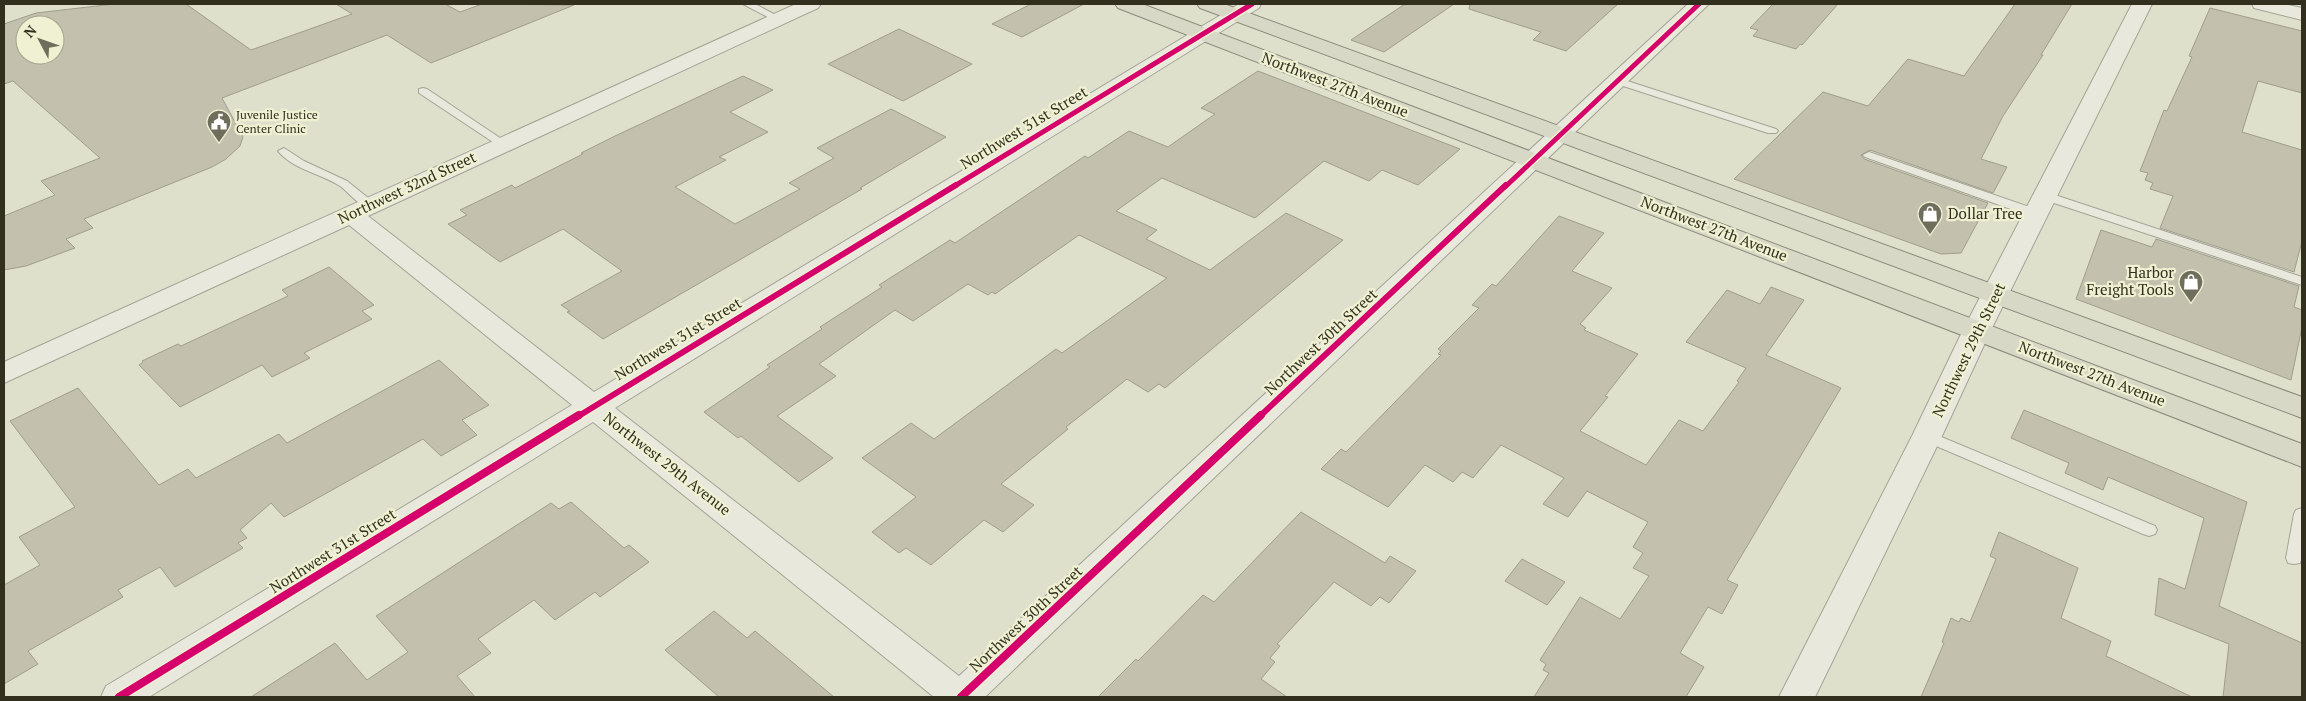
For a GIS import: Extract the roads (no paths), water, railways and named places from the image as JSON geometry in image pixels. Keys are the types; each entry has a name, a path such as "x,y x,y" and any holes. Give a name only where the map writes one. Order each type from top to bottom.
{"highway":[{"name":"Northwest 27th Avenue","path":"1125,4 2302,456"},
{"name":"Northwest 27th Avenue","path":"1207,4 1243,9 1562,134 2302,408"}],"street":[{"name":"Northwest 30th Street","path":"961,697 1699,4"},
{"name":"Northwest 29th Street","path":"1796,697 1927,436 1977,330 2142,4"},
{"path":"2261,4 2302,14"},
{"name":"Northwest 32nd Street","path":"4,373 795,9"},
{"name":"Northwest 31st Street","path":"119,697 1243,9"},
{"name":"Northwest 29th Avenue","path":"360,209 594,406 961,697"}],"lane":[{"path":"748,4 795,9"},
{"path":"1618,81 1772,131"},
{"path":"423,91 503,144"},
{"path":"284,151 300,163 343,183 360,209"},
{"path":"1869,155 2302,281"},
{"path":"1927,436 2149,530"},
{"path":"2294,558 2302,514"}],"place":[{"name":"Juvenile Justice Center Clinic","path":"219,143"},
{"name":"Dollar Tree","path":"1930,235"},
{"name":"Harbor Freight Tools","path":"2191,303"}]}
